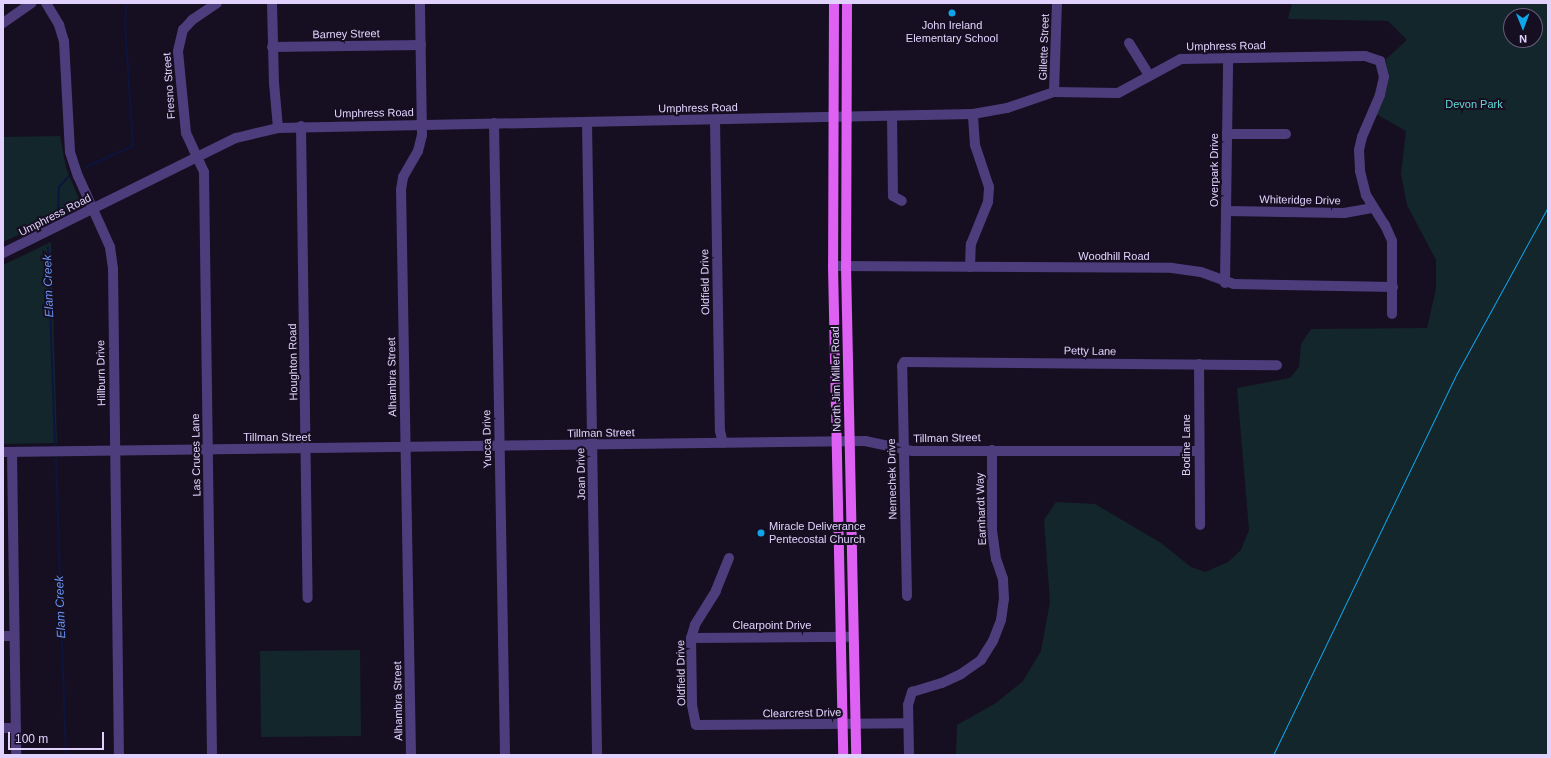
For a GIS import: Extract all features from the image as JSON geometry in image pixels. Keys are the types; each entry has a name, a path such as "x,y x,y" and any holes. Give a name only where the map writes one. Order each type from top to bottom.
{"main road":[{"path":"834,4 847,4"},
{"name":"North Jim Miller Road","path":"834,4 833,266 842,755"},
{"name":"North Jim Miller Road","path":"847,4 846,266 856,755"}],"street":[{"path":"3,23 32,3"},
{"name":"Hillburn Drive","path":"46,3 59,25 64,41 70,152 110,247 112,269 119,755"},
{"name":"Fresno Street","path":"197,157 185,127 179,40 192,20 217,3"},
{"path":"272,3 272,47 278,128"},
{"name":"Alhambra Street","path":"410,755 401,190 406,170 421,143 420,3"},
{"name":"Gillette Street","path":"1054,92 1057,3"},
{"path":"1129,43 1149,75"},
{"name":"Barney Street","path":"272,47 421,45"},
{"name":"Umphress Road","path":"3,253 241,136 278,128 301,126 714,120 973,114 1007,108 1054,92 1118,93 1181,59 1372,57 1380,61 1383,68 1382,89 1362,137 1359,150 1361,180 1372,208 1385,225 1392,241 1392,314"},
{"name":"Overpark Drive","path":"1225,283 1228,58"},
{"path":"970,266 971,244 988,202 989,187 975,145 973,114"},
{"path":"892,116 894,196 902,202"},
{"name":"Oldfield Drive","path":"714,120 720,431 723,443"},
{"name":"Joan Drive","path":"587,122 597,755"},
{"name":"Yucca Drive","path":"494,123 505,755"},
{"name":"Houghton Road","path":"301,126 308,598"},
{"path":"1227,134 1286,134"},
{"name":"Las Cruces Lane","path":"197,157 204,172 212,755"},
{"name":"Whiteridge Drive","path":"1226,211 1349,213 1372,208"},
{"name":"Woodhill Road","path":"833,266 1188,269 1225,283 1393,287"},
{"name":"Petty Lane","path":"904,362 1277,365"},
{"name":"Nemechek Drive","path":"904,362 902,366 903,449 907,596"},
{"name":"Bodine Lane","path":"1199,364 1198,451 1200,526"},
{"name":"Tillman Street","path":"7,452 850,441 871,441 903,449 1198,451"},
{"name":"Earnhardt Way","path":"909,755 908,705 912,692 942,683 961,674 980,660 993,641 1001,620 1004,598 1003,578 996,559 992,530 992,450"},
{"path":"7,452 8,543 14,636 16,755"},
{"name":"Oldfield Drive","path":"696,725 692,705 691,638 695,625 716,591 729,558"},
{"path":"3,636 14,636"},
{"name":"Clearpoint Drive","path":"691,638 854,637"},
{"name":"Clearcrest Drive","path":"696,725 908,723"},
{"path":"3,728 16,728"}],"green space":[{"name":"Devon Park","path":"1292,3 1548,3 1548,755 956,755 957,725 996,703 1023,681 1041,651 1050,602 1044,520 1056,502 1095,504 1161,543 1191,567 1205,572 1228,562 1241,550 1249,530 1237,388 1290,378 1299,367 1301,344 1311,329 1427,328 1436,289 1436,260 1407,205 1401,174 1406,131 1376,114 1387,88 1386,59 1407,40 1388,21 1288,19"},
{"path":"60,136 66,168 82,206 3,242 3,137"},
{"path":"51,242 57,443 3,444 3,265"},
{"path":"360,650 361,736 261,737 260,651"}],"waterway":[{"name":"Elam Creek","path":"86,167 133,146 125,25 126,7 129,3"},
{"name":"Elam Creek","path":"58,214 59,187 69,176"},
{"name":"Elam Creek","path":"48,247 55,445"},
{"name":"Elam Creek","path":"56,459 66,755"}],"tram line":[{"path":"1273,755 1457,373 1548,207"}],"place":[{"name":"John Ireland Elementary School","path":"952,13"},
{"name":"Miracle Deliverance Pentecostal Church","path":"761,533"}]}
